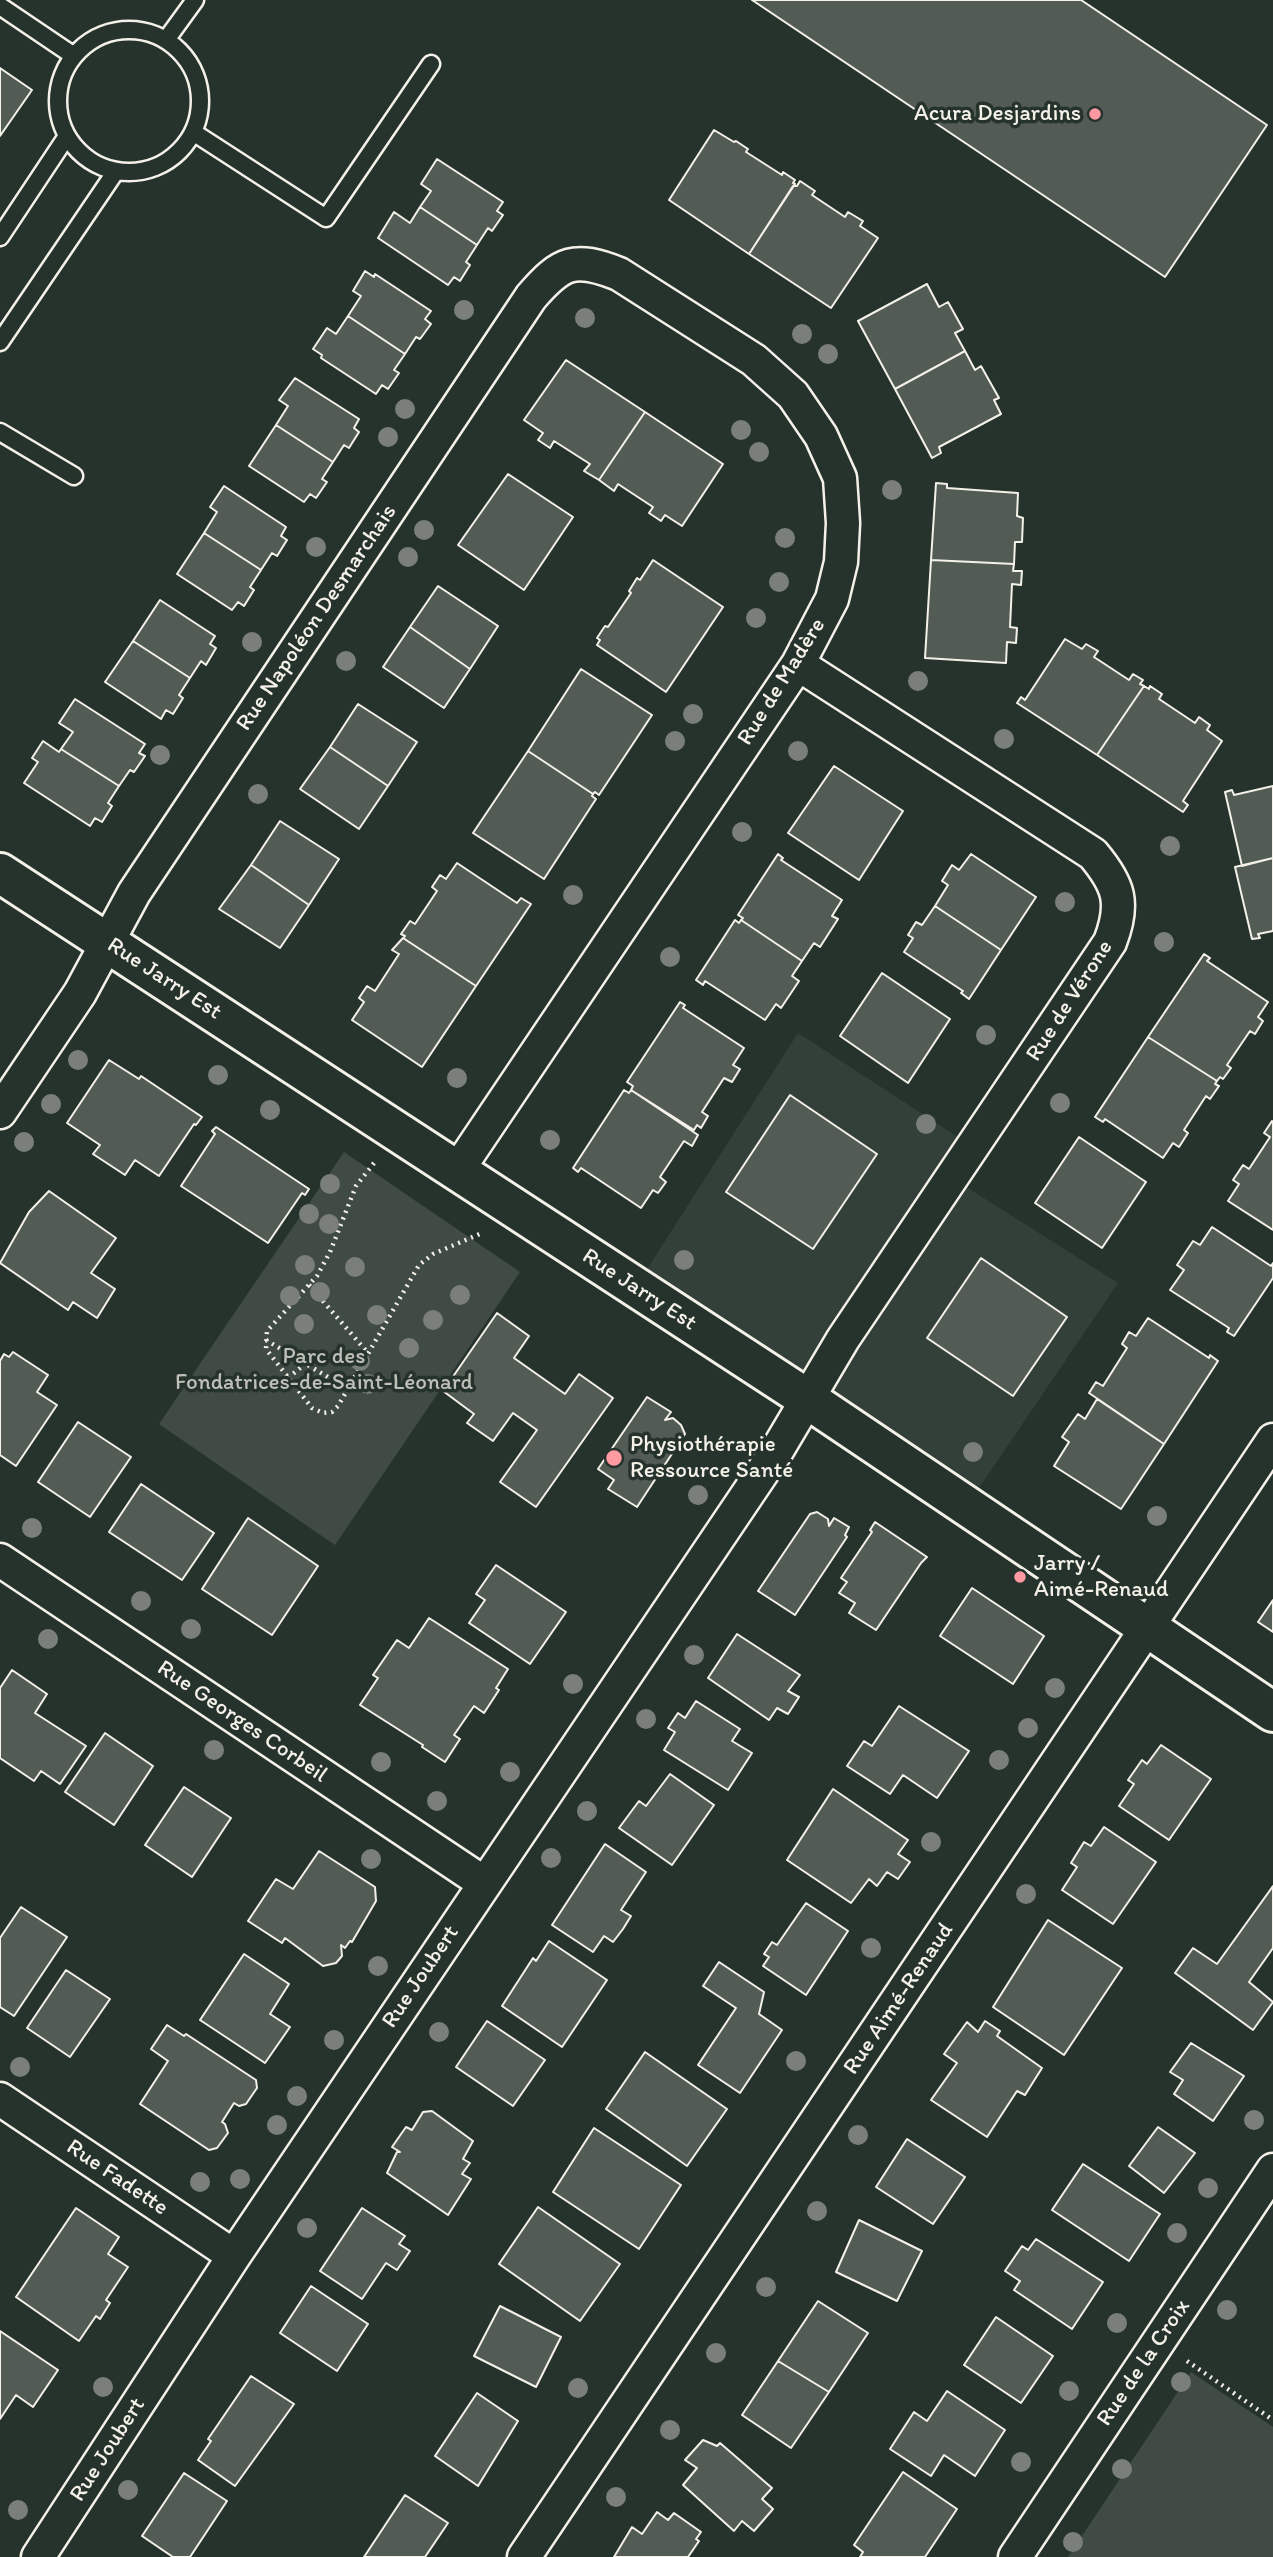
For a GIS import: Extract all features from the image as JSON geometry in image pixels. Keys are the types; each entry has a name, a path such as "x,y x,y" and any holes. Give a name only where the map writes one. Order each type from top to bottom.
{"street":[{"name":"Rue de Madère","path":"457,1171 798,664 832,600 841,562 843,523 840,478 821,436 793,394 754,360 619,274 596,265 573,263 550,275 531,297"},
{"name":"Rue Napoléon Desmarchais","path":"107,942 142,881 531,297"},
{"name":"Rue de Vérone","path":"798,664 1093,854 1108,872 1118,895 1119,919 1110,942 806,1398"},
{"name":"Rue Jarry Est","path":"0,873 806,1398 1273,1712"},
{"path":"0,1112 80,993 107,942"},
{"name":"Rue Joubert","path":"38,2557 234,2256 776,1452 806,1398"},
{"name":"Rue Aimé-Renaud","path":"524,2557 1273,1440"},
{"name":"Rue Georges Corbeil","path":"0,1560 484,1883"},
{"name":"Rue Fadette","path":"0,2099 234,2256"},
{"name":"Rue de la Croix","path":"1015,2557 1273,2170"}],"lane":[{"path":"166,40 195,0"},
{"path":"0,6 74,56"},
{"path":"127,29 147,32 166,40 183,53 194,71 200,91 200,112 193,132 183,148 169,160 153,168 135,172 105,168 83,155 67,136 58,104 62,79 74,56 88,42 106,33 127,29"},
{"path":"193,132 326,219 431,64"},
{"path":"0,237 67,136"},
{"path":"0,342 116,171"},
{"path":"0,432 74,476"}],"path":[{"path":"398,1132 356,1186 330,1252 317,1276 267,1331 266,1349 312,1408 323,1413 332,1412 419,1265 433,1254 524,1215"},
{"path":"309,1285 369,1353"},
{"path":"266,1340 348,1389"},
{"path":"288,1378 305,1364"},
{"path":"1159,2342 1273,2420"}],"shaded area":[{"path":"798,1033 973,1147 952,1178 1118,1283 966,1507 635,1288"}],"green space":[{"name":"Parc des Fondatrices-de-Saint-Léonard","path":"344,1152 520,1272 335,1545 159,1424"},
{"path":"1191,2372 1273,2427 1273,2557 1068,2557"}],"building":[{"path":"752,0 1081,0 1267,125 1165,277"},
{"path":"0,68 32,90 0,136"},
{"path":"714,130 736,141 748,149 746,152 782,175 783,172 795,180 795,184 749,254 669,200"},
{"path":"437,159 503,202 497,211 503,215 492,231 488,228 477,245 420,207 431,191 421,184"},
{"path":"800,181 815,191 812,195 845,217 848,212 863,221 860,226 878,238 831,308 749,254 793,186 797,186"},
{"path":"420,207 477,245 466,262 470,265 460,281 454,277 448,285 378,238 394,212 410,223"},
{"path":"365,271 374,277 375,274 431,311 425,319 431,324 420,339 416,337 405,354 348,316 361,296 353,291"},
{"path":"927,284 939,307 948,302 963,329 955,333 965,351 895,389 858,321"},
{"path":"348,316 405,354 394,370 399,373 388,389 382,385 376,394 321,358 322,355 313,349 327,328 336,334"},
{"path":"965,351 975,370 981,366 999,398 994,400 1001,414 939,447 941,453 932,458 895,389"},
{"path":"566,360 645,412 599,480 584,471 590,464 554,441 550,448 538,440 543,433 524,420"},
{"path":"295,378 359,419 354,428 359,432 349,448 344,445 333,462 276,425 288,406 279,400"},
{"path":"645,412 723,464 682,526 665,515 661,521 649,513 653,507 618,484 614,491 599,480"},
{"path":"276,425 333,462 322,479 327,482 316,498 310,494 304,502 249,466"},
{"path":"508,474 573,517 524,590 458,545"},
{"path":"936,483 947,484 947,488 1018,493 1017,516 1023,518 1022,542 1015,542 1014,564 931,560"},
{"path":"224,486 286,527 281,536 287,540 277,556 272,553 261,570 204,533 217,512 210,507"},
{"path":"204,533 261,570 250,587 254,590 244,606 238,602 232,610 177,574"},
{"path":"653,560 723,607 666,692 597,645 600,640 597,638 605,626 608,627 631,593 629,591 637,578 640,580"},
{"path":"931,560 1014,564 1013,571 1022,571 1021,585 1012,584 1010,627 1017,628 1016,643 1007,642 1006,663 925,658"},
{"path":"438,586 498,626 470,669 410,627"},
{"path":"160,600 215,636 210,644 216,648 206,665 201,661 190,678 133,641"},
{"path":"410,627 470,669 444,708 383,667"},
{"path":"1065,639 1082,649 1086,644 1098,651 1094,657 1129,680 1133,674 1143,680 1140,684 1144,686 1097,755 1017,703 1021,697 1025,700"},
{"path":"133,641 190,678 179,695 183,698 173,714 166,710 161,719 105,682"},
{"path":"581,669 652,715 599,795 595,792 593,794 528,751"},
{"path":"1144,686 1149,689 1150,686 1162,694 1159,699 1195,723 1199,717 1210,725 1207,730 1222,741 1183,801 1188,805 1183,812 1097,755"},
{"path":"75,699 145,744 139,753 145,756 134,772 130,770 119,786 61,749 73,732 59,723"},
{"path":"358,704 417,742 388,786 330,747"},
{"path":"43,741 59,752 61,749 119,786 108,803 112,806 102,822 95,818 90,826 24,783 38,762 32,758"},
{"path":"330,747 388,786 359,829 300,789"},
{"path":"528,751 593,794 596,799 544,879 473,833"},
{"path":"834,766 903,811 859,880 788,833"},
{"path":"1273,786 1273,858 1242,866 1225,792 1232,790 1234,795"},
{"path":"280,821 339,859 309,905 251,865"},
{"path":"778,854 783,858 781,860 842,900 832,916 838,919 820,947 814,943 802,961 741,920 743,918 738,915"},
{"path":"971,854 1036,897 1001,950 935,906 948,885 942,881 952,865 959,870"},
{"path":"1273,858 1273,931 1258,934 1260,938 1252,939 1235,867"},
{"path":"457,863 517,903 521,898 531,904 476,986 403,938 405,936 401,934 410,921 415,924 437,891 432,887 440,875 446,879"},
{"path":"251,865 309,905 280,948 219,909"},
{"path":"935,906 1001,950 969,999 961,993 963,991 904,952 913,938 908,935 916,922 922,925"},
{"path":"735,920 739,923 741,920 802,961 792,976 799,981 781,1008 776,1004 765,1020 705,981 703,985 696,980"},
{"path":"403,938 476,986 422,1067 352,1020 364,1002 359,998 367,986 375,991 399,954 392,950"},
{"path":"1204,954 1210,958 1207,961 1268,1002 1258,1017 1263,1021 1255,1034 1250,1031 1227,1065 1231,1068 1223,1079 1220,1077 1217,1081 1148,1037"},
{"path":"882,973 950,1019 908,1083 840,1036"},
{"path":"680,1002 685,1005 683,1008 744,1048 733,1065 740,1069 732,1082 724,1078 702,1112 708,1116 701,1128 697,1125 694,1130 631,1090 633,1086 627,1082"},
{"path":"1148,1037 1217,1081 1215,1084 1219,1086 1210,1099 1206,1096 1184,1130 1188,1133 1179,1147 1173,1143 1163,1158 1105,1119 1103,1122 1095,1117"},
{"path":"109,1060 139,1079 141,1076 202,1117 194,1124 159,1176 135,1160 125,1175 93,1154 100,1145 67,1123"},
{"path":"624,1090 629,1093 631,1090 698,1135 692,1146 684,1141 660,1177 666,1182 658,1193 653,1190 641,1208 581,1168 578,1172 573,1168"},
{"path":"790,1095 877,1154 813,1249 726,1192"},
{"path":"1272,1121 1273,1230 1228,1201 1239,1184 1233,1180 1243,1165 1249,1169 1270,1137 1264,1133"},
{"path":"216,1127 309,1189 305,1195 302,1193 268,1243 181,1186 215,1134 212,1131"},
{"path":"1079,1137 1146,1182 1102,1248 1035,1203"},
{"path":"49,1191 116,1238 91,1273 115,1289 97,1318 73,1302 68,1310 0,1263 29,1212"},
{"path":"1212,1227 1271,1266 1273,1263 1273,1278 1234,1336 1227,1332 1229,1328 1170,1290 1184,1270 1177,1265 1193,1241 1200,1245"},
{"path":"981,1258 1067,1317 1013,1396 927,1338"},
{"path":"497,1313 529,1336 514,1358 565,1394 579,1374 613,1398 536,1507 500,1482 537,1430 513,1413 493,1441 467,1423 474,1414 443,1391"},
{"path":"1148,1318 1209,1358 1210,1355 1218,1361 1164,1444 1089,1393 1096,1382 1103,1386 1127,1348 1122,1344 1129,1332 1136,1336"},
{"path":"13,1352 48,1375 37,1392 57,1405 16,1466 0,1455 0,1361 4,1354 9,1357"},
{"path":"647,1397 671,1412 665,1420 673,1418 681,1425 685,1434 637,1507 608,1489 614,1480 598,1469"},
{"path":"1097,1399 1164,1444 1121,1509 1054,1466 1069,1442 1062,1437 1078,1414 1085,1419"},
{"path":"78,1422 131,1457 90,1517 38,1482"},
{"path":"141,1484 214,1533 182,1580 109,1532"},
{"path":"817,1512 828,1519 829,1526 834,1518 849,1527 845,1535 847,1537 795,1615 758,1591 810,1514"},
{"path":"248,1518 318,1566 272,1635 202,1589"},
{"path":"875,1522 927,1557 876,1630 849,1613 855,1603 839,1593 847,1582 841,1578 872,1532 870,1530"},
{"path":"496,1565 566,1612 530,1664 469,1623 485,1600 476,1594"},
{"path":"972,1588 1044,1636 1013,1684 940,1636"},
{"path":"1273,1600 1273,1632 1258,1622"},
{"path":"429,1618 508,1669 496,1688 499,1690 484,1713 474,1706 454,1735 460,1739 445,1762 360,1705 378,1678 373,1675 397,1640 409,1648"},
{"path":"737,1634 800,1675 788,1691 799,1697 788,1714 777,1708 769,1720 708,1678"},
{"path":"12,1670 47,1694 35,1713 86,1746 60,1784 41,1771 34,1781 0,1758 0,1688"},
{"path":"696,1701 740,1729 732,1741 752,1753 728,1790 664,1750 675,1732 668,1728 678,1713 685,1718"},
{"path":"899,1706 969,1751 937,1798 903,1775 890,1794 847,1766 864,1741 872,1746"},
{"path":"105,1733 153,1766 114,1825 65,1792"},
{"path":"1161,1745 1211,1779 1169,1840 1119,1806 1134,1784 1128,1780 1142,1760 1147,1764"},
{"path":"670,1774 714,1805 672,1865 619,1828 639,1801 646,1806"},
{"path":"184,1787 231,1818 192,1877 145,1845"},
{"path":"833,1789 908,1840 898,1854 910,1862 898,1879 887,1872 877,1886 869,1879 851,1903 787,1860"},
{"path":"1104,1827 1156,1862 1113,1924 1062,1890 1077,1867 1071,1863 1084,1842 1091,1846"},
{"path":"605,1844 646,1872 621,1910 631,1916 623,1929 613,1942 604,1936 593,1952 552,1925"},
{"path":"319,1851 375,1887 376,1901 352,1942 345,1948 341,1945 342,1956 336,1963 323,1966 285,1938 282,1943 248,1921 276,1879 293,1889"},
{"path":"1273,1886 1273,1948 1249,1982 1273,2002 1253,2030 1175,1973 1193,1948 1217,1964"},
{"path":"806,1903 848,1931 806,1995 763,1966 769,1957 764,1954 772,1942 777,1945"},
{"path":"21,1907 67,1937 14,2016 0,2007 0,1938"},
{"path":"1048,1920 1122,1968 1064,2055 993,2007"},
{"path":"549,1941 607,1980 562,2047 502,2006 533,1958 536,1961"},
{"path":"244,1954 289,1984 270,2014 290,2027 265,2063 200,2020"},
{"path":"719,1962 764,1992 759,2014 782,2030 740,2093 698,2065 736,2008 703,1986"},
{"path":"66,1970 110,1999 70,2057 27,2028"},
{"path":"487,2021 545,2060 513,2106 456,2067"},
{"path":"985,2021 1000,2031 997,2036 1042,2068 1025,2095 1017,2091 987,2137 931,2100 957,2063 944,2054 967,2022 978,2032"},
{"path":"167,2025 184,2036 186,2034 256,2080 257,2088 246,2104 239,2106 234,2103 222,2122 228,2133 217,2148 209,2150 140,2104 168,2061 151,2049"},
{"path":"1191,2043 1244,2076 1213,2121 1174,2094 1183,2080 1170,2072"},
{"path":"645,2052 727,2109 687,2166 606,2109"},
{"path":"432,2111 473,2141 463,2159 470,2163 462,2174 471,2179 448,2215 387,2173 397,2152 400,2152 392,2147 406,2127 412,2130 423,2112"},
{"path":"1158,2127 1195,2153 1164,2193 1129,2166"},
{"path":"594,2128 681,2185 639,2249 553,2192"},
{"path":"907,2139 965,2177 933,2224 876,2187"},
{"path":"1083,2164 1160,2214 1129,2261 1052,2210"},
{"path":"538,2207 620,2264 580,2321 499,2264"},
{"path":"76,2208 119,2237 108,2254 128,2267 106,2300 110,2303 100,2319 96,2316 79,2341 16,2297"},
{"path":"362,2208 405,2236 399,2244 410,2251 397,2270 386,2263 362,2299 320,2271"},
{"path":"859,2220 922,2251 897,2301 836,2272"},
{"path":"1036,2239 1103,2282 1072,2329 1014,2290 1020,2281 1005,2271 1022,2246 1028,2250"},
{"path":"311,2286 368,2324 337,2371 280,2333"},
{"path":"818,2301 868,2333 829,2392 778,2361"},
{"path":"500,2306 561,2337 536,2387 474,2356"},
{"path":"996,2317 1053,2356 1021,2403 964,2365"},
{"path":"0,2331 58,2370 33,2407 16,2395 0,2419"},
{"path":"778,2361 829,2392 791,2448 742,2415"},
{"path":"251,2376 294,2404 235,2486 198,2460 211,2441 208,2439"},
{"path":"947,2391 1005,2430 975,2476 944,2455 931,2476 890,2449 914,2412 927,2421"},
{"path":"477,2393 518,2421 478,2486 435,2456"},
{"path":"703,2440 717,2446 720,2443 772,2488 762,2499 773,2509 754,2531 742,2521 734,2531 683,2485 697,2468 685,2460"},
{"path":"903,2472 957,2509 925,2557 860,2557 863,2552 854,2545"},
{"path":"184,2473 227,2501 190,2557 173,2557 142,2536"},
{"path":"405,2495 448,2523 425,2557 364,2557"},
{"path":"657,2512 668,2520 674,2513 701,2532 696,2539 699,2541 688,2557 614,2557 632,2527 642,2534"}],"place":[{"name":"Acura Desjardins","path":"1095,114"},
{"name":"Physiothérapie Ressource Santé","path":"614,1458"},
{"name":"Jarry / Aimé-Renaud","path":"1020,1577"}]}
